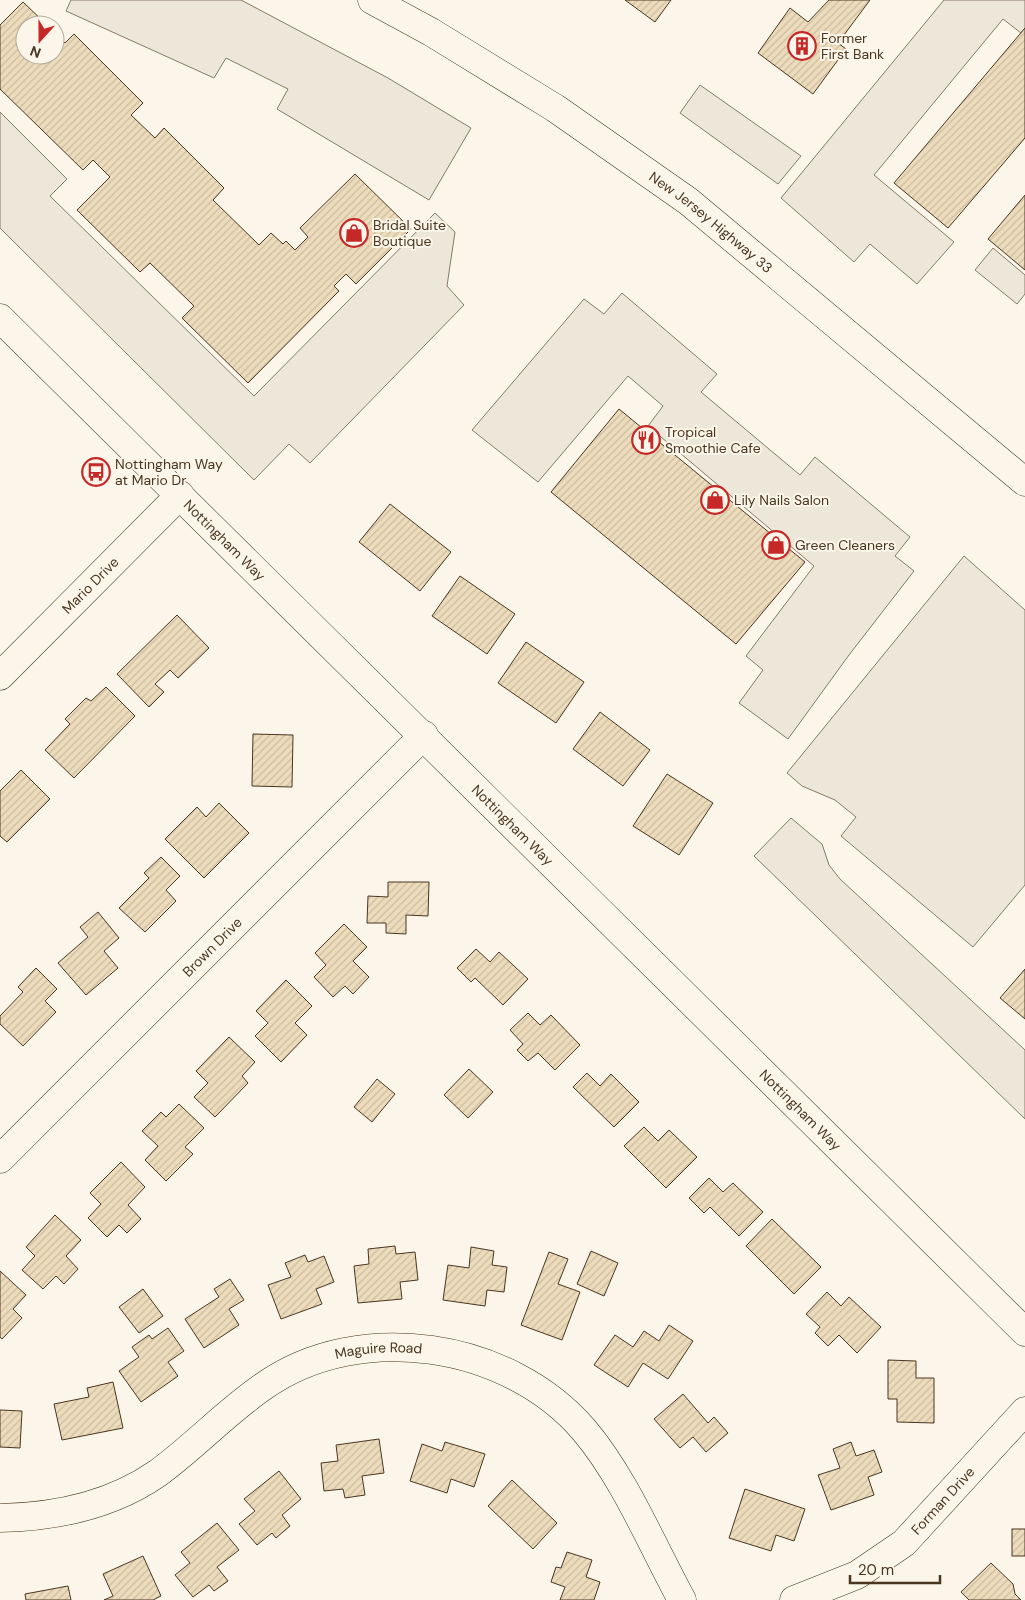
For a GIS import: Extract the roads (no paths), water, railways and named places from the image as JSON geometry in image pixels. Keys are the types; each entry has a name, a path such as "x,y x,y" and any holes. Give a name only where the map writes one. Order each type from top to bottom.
{"street":[{"name":"New Jersey Highway 33","path":"372,0 431,32 555,108 688,201 1025,482"},
{"name":"Nottingham Way","path":"0,318 424,735 1025,1332"},
{"name":"Mario Drive","path":"0,676 180,495"},
{"name":"Brown Drive","path":"0,1158 424,735"},
{"name":"Maguire Road","path":"0,1518 31,1518 77,1510 121,1494 158,1473 231,1410 266,1384 301,1366 339,1354 386,1347 435,1350 481,1362 517,1378 550,1399 583,1428 609,1463 682,1600"},
{"name":"Forman Drive","path":"794,1600 857,1575 904,1543 1025,1410"}],"place":[{"name":"Former First Bank","path":"802,46"},
{"name":"Bridal Suite Boutique","path":"354,233"},
{"name":"Tropical Smoothie Cafe","path":"646,440"},
{"name":"Nottingham Way at Mario Dr","path":"96,472"},
{"name":"Lily Nails Salon","path":"715,500"},
{"name":"Green Cleaners","path":"776,545"}]}
